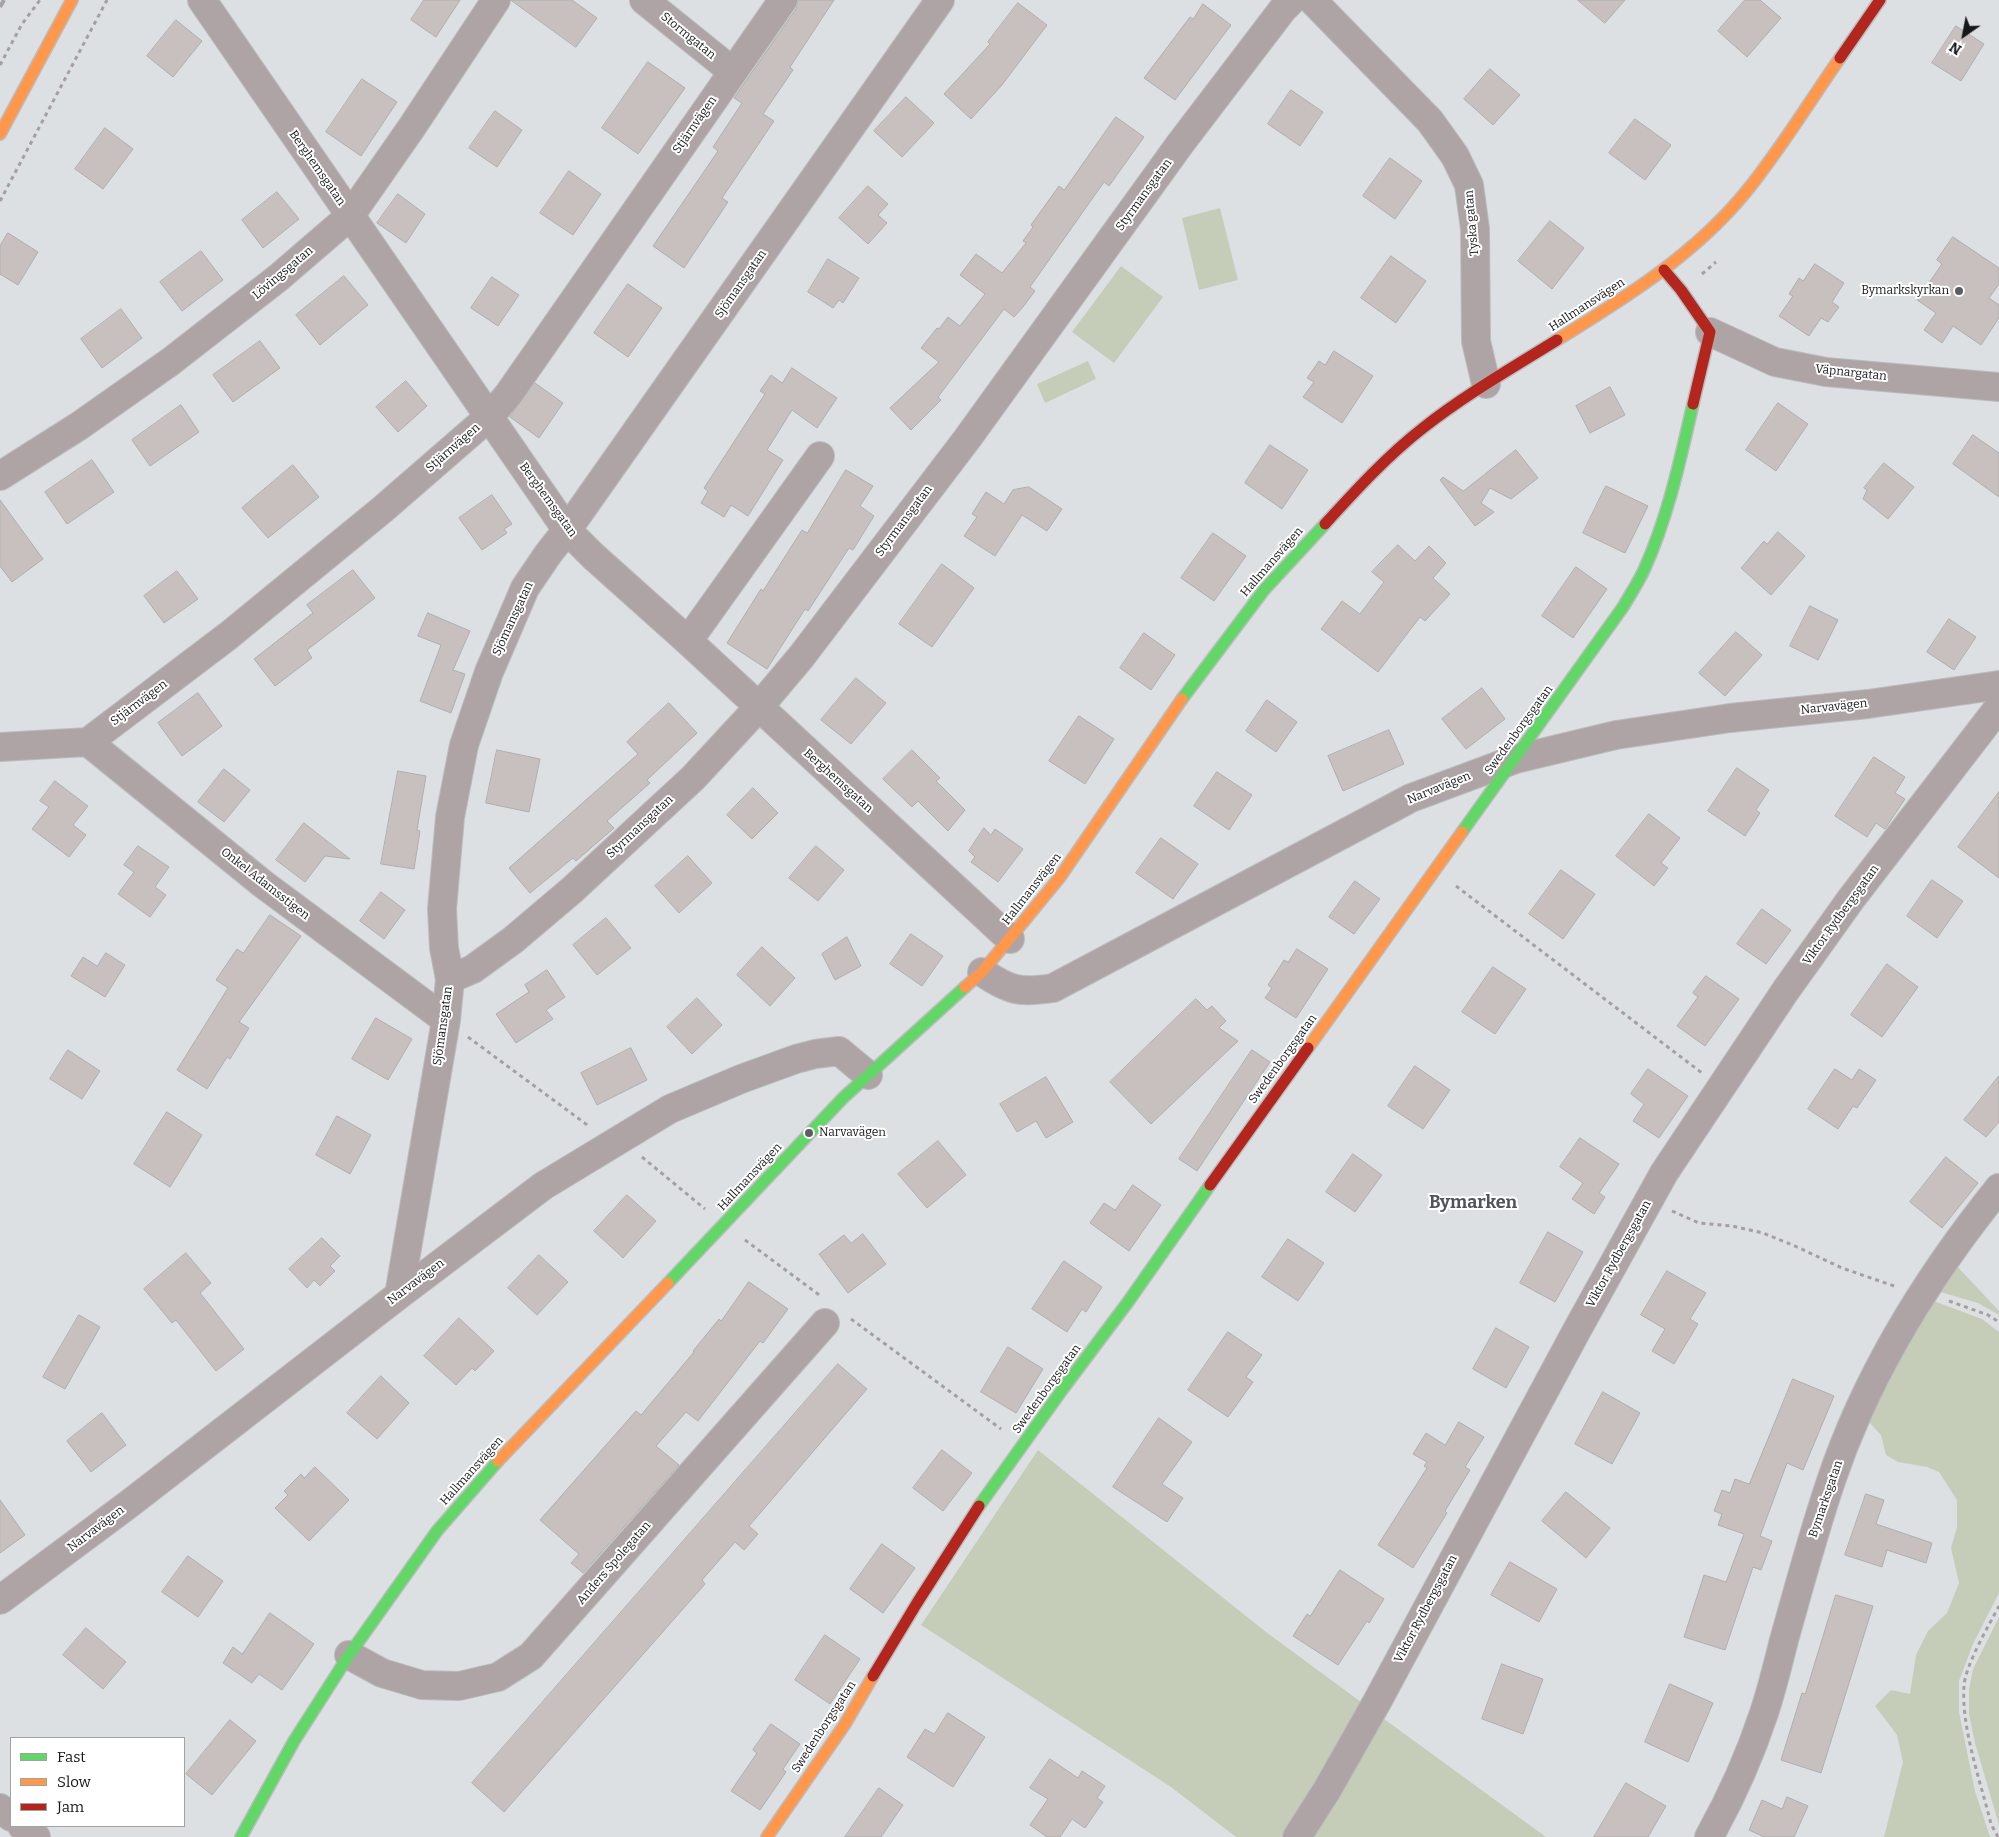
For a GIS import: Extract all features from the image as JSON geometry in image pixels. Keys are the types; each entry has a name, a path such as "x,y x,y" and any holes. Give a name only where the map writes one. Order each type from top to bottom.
{"street":[{"path":"0,134 72,0"},
{"name":"Berghemsgatan","path":"202,0 567,530 592,556 1010,939"},
{"name":"Lövingsgatan","path":"0,476 79,426 170,362 278,278 350,216 412,127 496,0"},
{"name":"Stormgatan","path":"644,0 732,71"},
{"name":"Stjärnvägen","path":"88,742 228,636 383,509 490,416 508,395 783,0"},
{"name":"Sjömansgatan","path":"399,1295 446,1020 450,979 444,948 442,909 450,817 464,745 489,672 525,588 940,0"},
{"name":"Styrmansgatan","path":"450,979 473,969 513,940 572,890 693,778 758,708 801,657 967,439 1180,144 1283,9 1292,0"},
{"name":"Tyska gatan","path":"1312,0 1430,121 1455,156 1469,185 1475,229 1476,341 1486,384"},
{"name":"Hallmansvägen","path":"241,1837 294,1741 349,1655 436,1532 492,1468 809,1134 868,1075 982,972 1070,863 1192,684 1264,590 1371,473 1423,428 1486,384 1611,307 1664,270 1711,228 1744,193 1771,158 1880,0"},
{"path":"1664,270 1681,290 1710,332"},
{"name":"Väpnargatan","path":"1710,332 1775,362 1826,372 1999,386"},
{"name":"Swedenborgsgatan","path":"768,1837 845,1724 917,1603 988,1493 1128,1302 1202,1195 1623,607 1643,572 1657,540 1674,482 1710,332"},
{"path":"688,642 820,456"},
{"name":"Narvavägen","path":"982,972 1003,985 1027,992 1053,988 1411,798 1516,759 1616,735 1730,718 1868,704 1999,685"},
{"name":"Viktor Rydbergsgatan","path":"1298,1837 1378,1700 1439,1583 1664,1173 1786,990 1851,898 1999,707"},
{"path":"0,747 88,742"},
{"name":"Onkel Adamsstigen","path":"88,742 264,884 446,1020"},
{"name":"Narvavägen","path":"0,1600 137,1498 543,1186 611,1143 670,1109 741,1079 815,1054 839,1051 868,1075"},
{"name":"Bymarksgatan","path":"1709,1837 1747,1758 1764,1712 1808,1555 1832,1479 1873,1382 1922,1294 1999,1188"},
{"name":"Anders Spolegatan","path":"349,1655 382,1673 422,1685 459,1686 498,1676 531,1656 834,1314"},
{"path":"0,1808 10,1816"},
{"path":"23,1827 36,1837"}],"path":[{"path":"0,65 22,24 40,0"},
{"path":"0,201 107,0"},
{"path":"1434,870 1722,1088"},
{"path":"446,1020 626,1155 636,1152 709,1212 700,1220 715,1235"},
{"path":"1649,1200 1699,1223 1732,1226 1763,1233 1842,1268 1988,1315 1999,1322"},
{"path":"744,1240 834,1314 1023,1445"},
{"path":"1998,1837 1991,1824 1966,1724 1964,1685 1976,1652 1999,1606"}],"green space":[{"path":"1220,208 1238,280 1199,290 1182,218"},
{"path":"1121,266 1163,297 1114,363 1072,332"},
{"path":"1088,361 1096,379 1045,403 1037,384"},
{"path":"1955,1264 1999,1311 1999,1315 1978,1303 1937,1291"},
{"path":"1931,1300 1982,1319 1999,1332 1999,1593 1973,1644 1959,1681 1959,1712 1975,1791 1990,1837 1884,1837 1903,1762 1897,1735 1875,1706 1891,1690 1910,1694 1916,1655 1928,1631 1947,1613 1959,1583 1951,1548 1957,1527 1957,1500 1939,1472 1927,1467 1898,1462 1886,1455 1881,1435 1867,1420"},
{"path":"1038,1450 1266,1632 1361,1702 1299,1812 1281,1837 1236,1837 1171,1787 921,1625"},
{"path":"1999,1617 1999,1825 1975,1743 1969,1714 1969,1690 1973,1669"},
{"path":"1380,1716 1546,1837 1309,1837"}],"building":[{"path":"424,0 460,0 436,37 411,20"},
{"path":"511,0 572,0 597,18 576,47"},
{"path":"798,0 834,0 790,67 793,70 763,114 774,121 722,198 728,202 684,268 653,246 718,151 713,147 742,103 734,98 796,9"},
{"path":"1578,0 1625,0 1605,23"},
{"path":"1745,0 1760,0 1781,18 1747,57 1718,31"},
{"path":"1018,3 1047,25 1002,85 971,119 944,94 990,44 988,42"},
{"path":"1203,4 1231,25 1175,100 1144,78 1190,17 1193,19"},
{"path":"176,20 202,41 173,77 147,56"},
{"path":"1956,26 1984,44 1961,81 1932,63"},
{"path":"648,62 685,88 638,154 602,128"},
{"path":"1490,69 1520,95 1493,125 1464,99"},
{"path":"362,79 397,102 361,156 326,132"},
{"path":"1291,90 1323,112 1300,146 1268,124"},
{"path":"906,97 934,123 902,157 874,131"},
{"path":"495,111 522,130 497,167 469,148"},
{"path":"1116,117 1144,137 1109,186 1104,182 1030,287 1035,291 1023,307 1014,317 1004,309 938,397 941,400 911,430 890,408 939,362 921,348 948,317 960,326 985,294 960,275 976,254 1002,273 1026,243 1023,241 1033,227 1031,225 1059,186 1064,190"},
{"path":"1635,119 1671,145 1645,180 1609,153"},
{"path":"105,128 133,149 103,189 75,169"},
{"path":"1390,158 1422,181 1395,219 1363,196"},
{"path":"569,171 601,194 573,235 540,213"},
{"path":"868,186 888,204 878,215 887,223 868,244 839,218"},
{"path":"277,192 299,219 263,248 242,220"},
{"path":"398,194 425,214 406,243 377,223"},
{"path":"1550,221 1584,248 1552,289 1518,261"},
{"path":"8,233 38,252 18,285 0,274 0,246"},
{"name":"Bymarkskyrkan","path":"1953,237 1999,268 1999,284 1989,298 1999,305 1999,318 1981,345 1953,326 1942,343 1924,330 1936,313 1917,300 1942,264 1937,260"},
{"path":"201,251 223,280 182,311 160,282"},
{"path":"1391,256 1426,281 1396,323 1361,298"},
{"path":"828,259 859,278 843,303 839,300 833,308 808,292"},
{"path":"1815,264 1844,283 1832,302 1839,307 1828,322 1821,318 1809,336 1779,316 1793,296 1789,294 1799,278 1803,281"},
{"path":"344,276 368,305 320,345 296,315"},
{"path":"492,277 519,295 498,326 471,308"},
{"path":"628,284 662,308 628,357 594,333"},
{"path":"121,309 142,338 102,368 81,339"},
{"path":"260,341 280,368 233,402 213,375"},
{"path":"1334,351 1373,376 1342,423 1303,397 1314,382 1307,378 1319,361 1325,365"},
{"path":"792,368 837,398 817,428 792,410 767,450 783,460 748,516 731,505 724,517 701,503 708,491 704,488 765,394 760,391 771,375 782,383"},
{"path":"406,381 427,406 398,432 376,407"},
{"path":"535,383 563,403 539,438 510,417"},
{"path":"1610,387 1625,415 1590,433 1576,406"},
{"path":"1778,403 1808,424 1776,471 1746,450"},
{"path":"181,405 199,432 150,466 132,440"},
{"path":"1973,435 1999,453 1999,497 1953,464"},
{"path":"1270,445 1308,470 1282,509 1245,483"},
{"path":"1516,450 1538,478 1511,499 1490,488 1481,503 1494,512 1475,526 1440,480 1443,477 1463,491"},
{"path":"92,460 114,492 67,524 45,492"},
{"path":"1884,463 1914,487 1888,519 1863,499 1867,490 1864,488"},
{"path":"293,465 319,497 268,538 242,508"},
{"path":"846,470 873,486 860,506 874,516 853,550 849,548 808,611 805,609 767,669 727,643 761,589 763,591 802,530 807,533"},
{"path":"1606,486 1648,506 1625,553 1583,533"},
{"path":"1029,487 1062,509 1047,531 1022,515 995,556 964,536 977,517 972,514 986,492 1004,504 1013,490"},
{"path":"492,495 512,524 504,529 507,533 482,550 459,518"},
{"path":"0,500 43,559 12,582 0,566"},
{"path":"1778,532 1805,556 1771,595 1741,568 1764,541 1767,544"},
{"path":"1213,533 1246,556 1214,601 1181,578"},
{"path":"1398,545 1415,561 1429,546 1446,563 1433,578 1450,594 1425,621 1420,617 1378,672 1321,629 1342,601 1360,614 1384,582 1372,572"},
{"path":"942,564 974,588 932,647 899,624"},
{"path":"1576,567 1607,589 1573,638 1542,616"},
{"path":"353,570 375,598 307,650 312,658 275,686 254,659 313,613 307,605"},
{"path":"177,571 198,599 164,623 144,596"},
{"path":"1810,606 1838,620 1818,660 1790,646"},
{"path":"428,613 470,631 453,670 465,674 451,713 420,701 441,645 418,636"},
{"path":"1949,619 1976,637 1954,670 1927,652"},
{"path":"1736,632 1762,655 1725,696 1699,673"},
{"path":"1144,633 1175,655 1151,690 1120,668"},
{"path":"856,678 886,703 851,744 821,720"},
{"path":"1482,688 1505,719 1466,749 1442,719"},
{"path":"198,693 222,726 182,756 158,723"},
{"path":"1267,700 1297,722 1276,752 1246,731"},
{"path":"669,703 697,733 647,780 650,783 607,821 614,828 576,861 573,858 530,893 509,868 638,754 627,742"},
{"path":"1079,716 1114,739 1085,784 1049,761"},
{"path":"1389,730 1404,764 1343,791 1328,756"},
{"path":"497,750 540,759 529,812 486,803"},
{"path":"912,750 940,778 936,781 965,810 948,831 918,801 912,807 883,779"},
{"path":"1874,757 1905,777 1895,793 1905,799 1885,829 1876,823 1867,837 1835,816"},
{"path":"1737,768 1769,790 1756,810 1760,813 1745,836 1708,811"},
{"path":"224,769 250,790 224,822 198,802"},
{"path":"398,771 426,776 417,830 420,831 414,869 381,864"},
{"path":"1217,772 1252,795 1229,830 1194,806"},
{"path":"55,781 88,806 73,825 86,835 69,857 32,829 49,807 40,801"},
{"path":"753,788 778,813 752,839 727,815"},
{"path":"1999,792 1999,878 1958,847"},
{"path":"1649,814 1680,838 1661,863 1668,868 1654,886 1616,856"},
{"path":"304,823 350,859 325,856 305,882 276,860"},
{"path":"984,828 991,835 995,829 1023,849 998,882 971,862 975,857 969,851"},
{"path":"1161,838 1198,864 1173,899 1136,873"},
{"path":"138,846 169,867 155,887 166,895 150,917 118,894 134,872 124,865"},
{"path":"816,846 844,870 818,901 789,878"},
{"path":"688,856 712,883 679,913 655,886"},
{"path":"1561,870 1595,894 1563,939 1529,914"},
{"path":"1932,880 1963,901 1937,938 1907,916"},
{"path":"1355,881 1380,899 1354,934 1329,917"},
{"path":"381,892 405,910 384,939 360,921"},
{"path":"1762,909 1791,930 1766,964 1737,944"},
{"path":"270,915 301,936 239,1022 249,1028 230,1059 227,1057 207,1089 177,1070 228,988 216,980 237,949 243,953"},
{"path":"606,918 631,948 597,975 573,945"},
{"path":"911,934 943,956 922,986 890,964"},
{"path":"847,937 861,966 835,980 822,954"},
{"path":"762,947 795,978 770,1006 737,975"},
{"path":"1297,949 1328,969 1296,1018 1265,998 1272,988 1268,985 1284,960 1288,962"},
{"path":"106,953 125,965 105,997 71,976 83,957 97,966"},
{"path":"1887,964 1918,987 1882,1037 1851,1015"},
{"path":"1493,967 1526,989 1495,1034 1462,1012"},
{"path":"547,970 565,997 546,1010 553,1019 516,1043 496,1014 529,992 525,985"},
{"path":"1706,976 1739,999 1705,1046 1677,1026 1698,997 1693,993"},
{"path":"697,998 722,1025 692,1054 667,1027"},
{"path":"1196,999 1207,1010 1212,1006 1226,1021 1219,1028 1238,1041 1151,1124 1110,1082"},
{"path":"376,1018 412,1039 388,1080 352,1059"},
{"path":"631,1048 647,1080 597,1105 581,1073"},
{"path":"68,1050 100,1071 82,1099 50,1079"},
{"path":"1252,1050 1270,1062 1197,1171 1179,1159"},
{"path":"1415,1066 1450,1090 1423,1129 1388,1106"},
{"path":"1648,1069 1688,1096 1659,1138 1633,1121 1644,1104 1631,1094"},
{"path":"1835,1069 1852,1080 1859,1069 1876,1080 1857,1108 1853,1106 1838,1129 1808,1109"},
{"path":"1999,1076 1999,1122 1986,1137 1964,1120"},
{"path":"1046,1077 1073,1122 1046,1138 1036,1121 1017,1132 1000,1104"},
{"path":"167,1112 202,1135 170,1187 134,1164"},
{"path":"337,1116 371,1135 350,1174 316,1155"},
{"path":"1580,1138 1619,1164 1599,1193 1605,1197 1594,1214 1572,1199 1583,1183 1560,1167"},
{"path":"938,1141 966,1175 927,1208 898,1174"},
{"path":"1353,1154 1382,1175 1355,1212 1326,1192"},
{"path":"1946,1157 1978,1183 1942,1228 1910,1202"},
{"path":"1133,1185 1161,1205 1129,1251 1090,1223 1104,1203 1115,1210"},
{"path":"627,1195 656,1221 623,1258 594,1231"},
{"path":"1548,1232 1583,1252 1555,1302 1520,1283"},
{"path":"863,1234 886,1264 848,1293 819,1254 844,1235 851,1243"},
{"path":"322,1238 340,1256 330,1266 335,1271 320,1286 314,1280 307,1288 289,1269"},
{"path":"1288,1239 1324,1263 1298,1301 1262,1277"},
{"path":"186,1253 211,1283 200,1293 244,1349 216,1371 176,1320 172,1323 144,1289"},
{"path":"539,1255 568,1282 537,1315 508,1288"},
{"path":"1064,1261 1102,1287 1086,1312 1082,1309 1067,1332 1032,1309"},
{"path":"1667,1271 1706,1293 1690,1319 1698,1324 1674,1364 1652,1351 1665,1329 1641,1315"},
{"path":"749,1282 788,1309 763,1343 760,1341 698,1421 686,1412 656,1446 679,1465 583,1573 571,1563 579,1554 540,1520 636,1411 641,1415 719,1319 721,1321"},
{"path":"79,1315 100,1327 65,1389 43,1377"},
{"path":"459,1318 494,1351 475,1371 472,1368 456,1385 424,1356"},
{"path":"1496,1328 1529,1347 1506,1388 1473,1369"},
{"path":"1228,1332 1262,1355 1246,1377 1253,1382 1228,1417 1188,1390"},
{"path":"1008,1347 1043,1369 1016,1413 981,1392"},
{"path":"838,1364 867,1389 749,1526 758,1534 744,1550 735,1542 702,1580 705,1584 504,1812 472,1783"},
{"path":"381,1376 409,1403 377,1439 347,1413"},
{"path":"1793,1379 1834,1396 1803,1470 1787,1463 1760,1536 1772,1541 1761,1570 1753,1567 1725,1650 1684,1637 1704,1575 1726,1582 1744,1534 1718,1525 1722,1514 1714,1511 1722,1490 1730,1493 1735,1479 1749,1484"},
{"path":"1603,1392 1640,1413 1612,1464 1575,1444"},
{"path":"102,1413 126,1445 91,1472 67,1441"},
{"path":"1159,1418 1192,1442 1162,1484 1183,1498 1167,1522 1113,1487"},
{"path":"1459,1422 1484,1437 1465,1467 1470,1470 1445,1511 1447,1513 1413,1568 1378,1545 1427,1468 1424,1466 1427,1462 1413,1454 1426,1433 1445,1445"},
{"path":"942,1450 972,1473 943,1511 913,1488"},
{"path":"315,1467 349,1500 309,1541 275,1508 288,1495 284,1491 301,1474 304,1478"},
{"path":"1566,1492 1610,1528 1586,1558 1542,1521"},
{"path":"1866,1494 1884,1500 1876,1524 1932,1543 1926,1563 1887,1550 1882,1567 1845,1555"},
{"path":"0,1500 25,1535 0,1553"},
{"path":"882,1544 915,1568 883,1613 850,1589"},
{"path":"188,1556 223,1581 198,1617 162,1592"},
{"path":"1510,1562 1557,1589 1539,1622 1491,1595"},
{"path":"1340,1570 1384,1599 1338,1665 1293,1636 1307,1614 1310,1616"},
{"path":"1836,1595 1873,1606 1821,1773 1781,1760 1802,1693 1805,1694"},
{"path":"270,1613 314,1644 282,1690 259,1674 252,1683 223,1663 233,1647 242,1654"},
{"path":"86,1628 126,1662 103,1689 63,1655"},
{"path":"825,1635 860,1659 830,1704 795,1680"},
{"path":"1502,1664 1543,1679 1523,1734 1482,1719"},
{"path":"1670,1684 1713,1703 1688,1762 1645,1742"},
{"path":"948,1713 985,1737 953,1787 907,1757 925,1729 934,1734"},
{"path":"230,1720 256,1741 212,1795 186,1774"},
{"path":"771,1724 800,1744 783,1769 786,1772 760,1810 731,1791 757,1753 753,1750"},
{"path":"1050,1759 1078,1778 1082,1771 1105,1786 1097,1798 1103,1802 1085,1828 1072,1819 1060,1837 1047,1837 1030,1825 1048,1799 1030,1788"},
{"path":"1626,1783 1666,1806 1648,1837 1594,1837"},
{"path":"879,1788 903,1805 881,1837 845,1837"},
{"path":"1787,1797 1808,1806 1794,1837 1764,1837 1749,1830 1762,1800 1782,1809"}],"railway":[{"path":"0,7 4,0"}],"traffic: fast":[{"path":"1462,832 1623,607 1639,580 1667,509 1693,404"},
{"path":"1182,699 1264,590 1325,524"},
{"path":"668,1283 843,1098 965,987"},
{"path":"979,1506 1128,1302 1210,1185"},
{"path":"241,1837 294,1741 349,1655 437,1531 498,1461"}],"traffic: slow":[{"path":"0,134 72,0"},
{"path":"1557,340 1633,291 1681,256 1704,236 1745,193 1770,161 1840,58"},
{"path":"965,987 982,972 1060,877 1182,699"},
{"path":"1308,1048 1462,832"},
{"path":"498,1461 668,1283"},
{"path":"767,1837 845,1724 873,1676"}],"traffic: jam":[{"path":"1840,58 1880,0"},
{"path":"1664,270 1681,290 1710,332 1693,404"},
{"path":"1325,524 1384,462 1423,428 1472,393 1557,340"},
{"path":"1210,1185 1308,1048"},
{"path":"873,1676 979,1506"}],"place":[{"name":"Bymarkskyrkan","path":"1959,291"},
{"name":"Narvavägen","path":"809,1133"}],"district":[{"name":"Bymarken","path":"1473,1203"}]}
